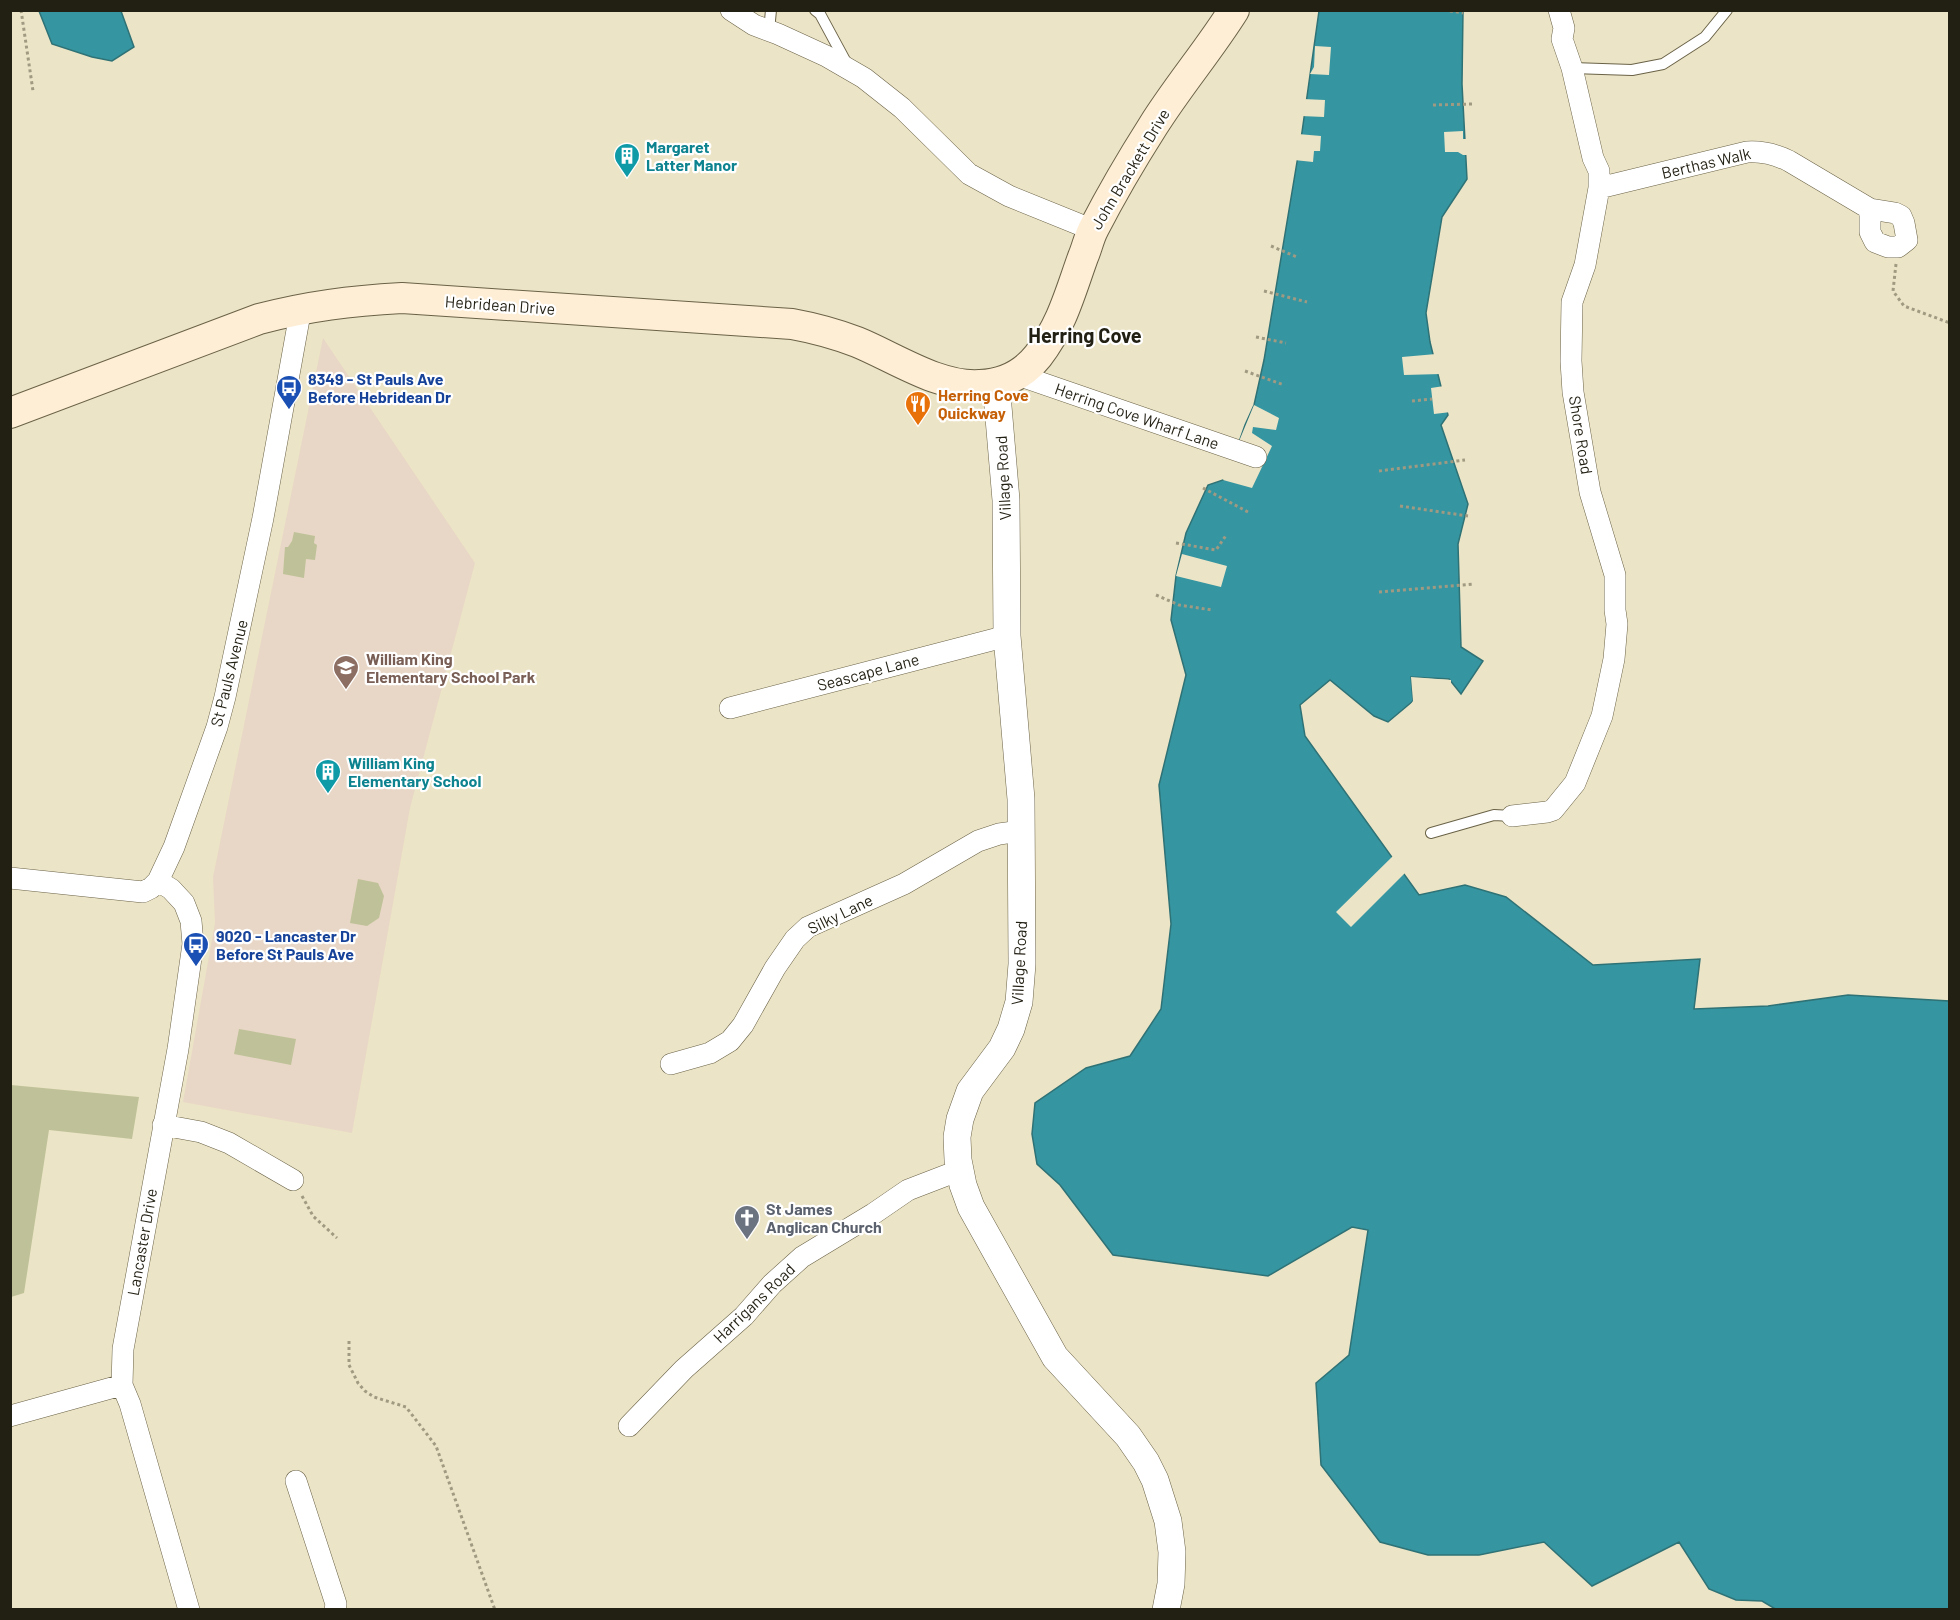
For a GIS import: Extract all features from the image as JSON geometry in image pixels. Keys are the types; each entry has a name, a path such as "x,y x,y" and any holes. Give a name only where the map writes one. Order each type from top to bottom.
{"main road":[{"name":"John Brackett Drive","path":"1007,379 1037,357 1059,324 1093,230 1154,124 1214,41 1233,10"},
{"name":"Hebridean Drive","path":"10,413 259,319 301,308 352,300 402,298 792,324 818,328 858,342 921,371 966,386 1007,379"}],"street":[{"path":"730,10 754,25 770,21 883,92 969,174 1009,196 1093,230"},
{"name":"Shore Road","path":"1512,816 1553,810 1575,783 1602,716 1614,659 1617,624 1615,575 1590,492 1573,392 1571,361 1572,302 1585,265 1599,188 1599,171 1593,158 1572,68 1562,39 1563,28 1559,10"},
{"name":"Berthas Walk","path":"1599,188 1748,152 1762,151 1790,161 1870,209 1901,216 1907,240 1898,248"},
{"path":"1870,209 1870,232 1875,242 1888,248 1898,248"},
{"name":"St Pauls Avenue","path":"158,880 174,847 217,727 225,697 263,518 301,308"},
{"name":"Herring Cove Wharf Lane","path":"1007,379 1256,458"},
{"name":"Village Road","path":"1007,379 1007,636 1021,799 1023,931 1019,1002 1011,1029 1002,1048 976,1081 963,1108 957,1137 960,1172 976,1218 1055,1357 1128,1436 1155,1480 1168,1521 1172,1552 1171,1584 1166,1610"},
{"name":"Seascape Lane","path":"730,708 1007,636"},
{"name":"Silky Lane","path":"671,1064 710,1053 730,1041 743,1025 795,939 808,927 904,884 978,841 999,834 1021,831"},
{"path":"10,878 143,892 152,888 158,880"},
{"name":"Lancaster Drive","path":"158,880 171,889 184,903 191,921 193,944 178,1049 123,1349 122,1385 130,1404 189,1610"},
{"path":"163,1125 201,1132 229,1143 293,1180"},
{"name":"Harrigans Road","path":"629,1426 684,1369 744,1316 772,1284 802,1257 908,1190 960,1172"},
{"path":"10,1416 122,1385"},
{"path":"296,1481 336,1604 335,1610"}],"lane":[{"path":"815,10 820,14 849,69"},
{"path":"1572,68 1632,70 1663,64 1705,37 1727,10"},
{"path":"1431,833 1494,815 1512,816"}],"path":[{"path":"21,10 33,90"},
{"path":"1444,10 1463,13"},
{"path":"1433,105 1473,104"},
{"path":"1271,246 1297,257"},
{"path":"1898,248 1893,291 1898,299 1904,306 1950,323"},
{"path":"1264,291 1307,302"},
{"path":"1256,337 1286,343"},
{"path":"1245,371 1284,386"},
{"path":"1412,401 1432,399"},
{"path":"1379,471 1465,460"},
{"path":"1203,488 1248,512"},
{"path":"1400,506 1468,516"},
{"path":"1176,543 1216,550 1227,534"},
{"path":"1378,592 1474,584"},
{"path":"1156,595 1179,605 1212,610"},
{"path":"314,1216 337,1238"},
{"path":"349,1341 349,1365 364,1391 374,1397 406,1407 436,1446 495,1610"}],"shaded area":[{"name":"William King Elementary School Park","path":"323,338 475,563 410,808 352,1133 183,1102 215,923 213,877"}],"green space":[{"path":"294,532 315,536 314,543 317,545 315,560 306,559 304,578 283,574 285,547 288,547 292,541"},
{"path":"358,879 378,883 384,896 379,918 367,926 350,923"},
{"path":"239,1029 296,1039 291,1065 234,1054"},
{"path":"11,1085 139,1097 132,1139 49,1130 24,1293 11,1297"}],"water":[{"path":"39,11 121,11 134,47 112,61 52,44"},
{"path":"1319,11 1463,11 1462,84 1467,179 1442,217 1426,313 1430,342 1448,415 1441,425 1468,504 1458,544 1461,647 1483,661 1461,694 1449,679 1411,677 1413,701 1388,722 1374,716 1330,680 1300,705 1305,736 1419,895 1465,885 1506,897 1593,965 1700,959 1694,1009 1768,1006 1848,995 1949,1001 1949,1609 1777,1610 1762,1601 1736,1600 1709,1589 1679,1542 1592,1586 1544,1542 1479,1555 1428,1555 1380,1542 1321,1465 1316,1383 1349,1355 1368,1230 1352,1227 1268,1276 1113,1255 1060,1185 1037,1164 1032,1134 1035,1103 1086,1068 1130,1056 1161,1009 1171,924 1159,785 1186,675 1171,620 1176,576 1186,533 1208,485 1226,479 1254,405 1264,360 1302,132"}],"pier":[{"path":"1315,46 1331,47 1329,75 1310,74 1314,67"},
{"path":"1303,99 1325,100 1324,117 1301,116"},
{"path":"1463,131 1463,139 1468,139 1469,155 1445,152 1444,132"},
{"path":"1298,134 1321,136 1320,151 1314,151 1313,162 1294,160"},
{"path":"1436,354 1441,374 1404,375 1402,357"},
{"path":"1444,386 1451,412 1434,414 1431,388"},
{"path":"1254,405 1279,418 1276,430 1253,427 1252,433 1272,446 1252,488 1223,480"},
{"path":"1182,554 1227,566 1221,587 1176,576"},
{"path":"1411,677 1451,680 1451,685 1448,682 1414,680 1416,701 1407,710 1413,701"},
{"path":"1394,855 1406,872 1351,927 1336,912"}],"place":[{"name":"Margaret Latter Manor","path":"627,179"},
{"name":"8349 - St Pauls Ave Before Hebridean Dr","path":"289,411"},
{"name":"Herring Cove Quickway","path":"918,427"},
{"name":"William King Elementary School Park","path":"346,691"},
{"name":"William King Elementary School","path":"328,795"},
{"name":"9020 - Lancaster Dr Before St Pauls Ave","path":"196,968"},
{"name":"St James Anglican Church","path":"747,1241"}],"district":[{"name":"Herring Cove","path":"1085,336"}]}
